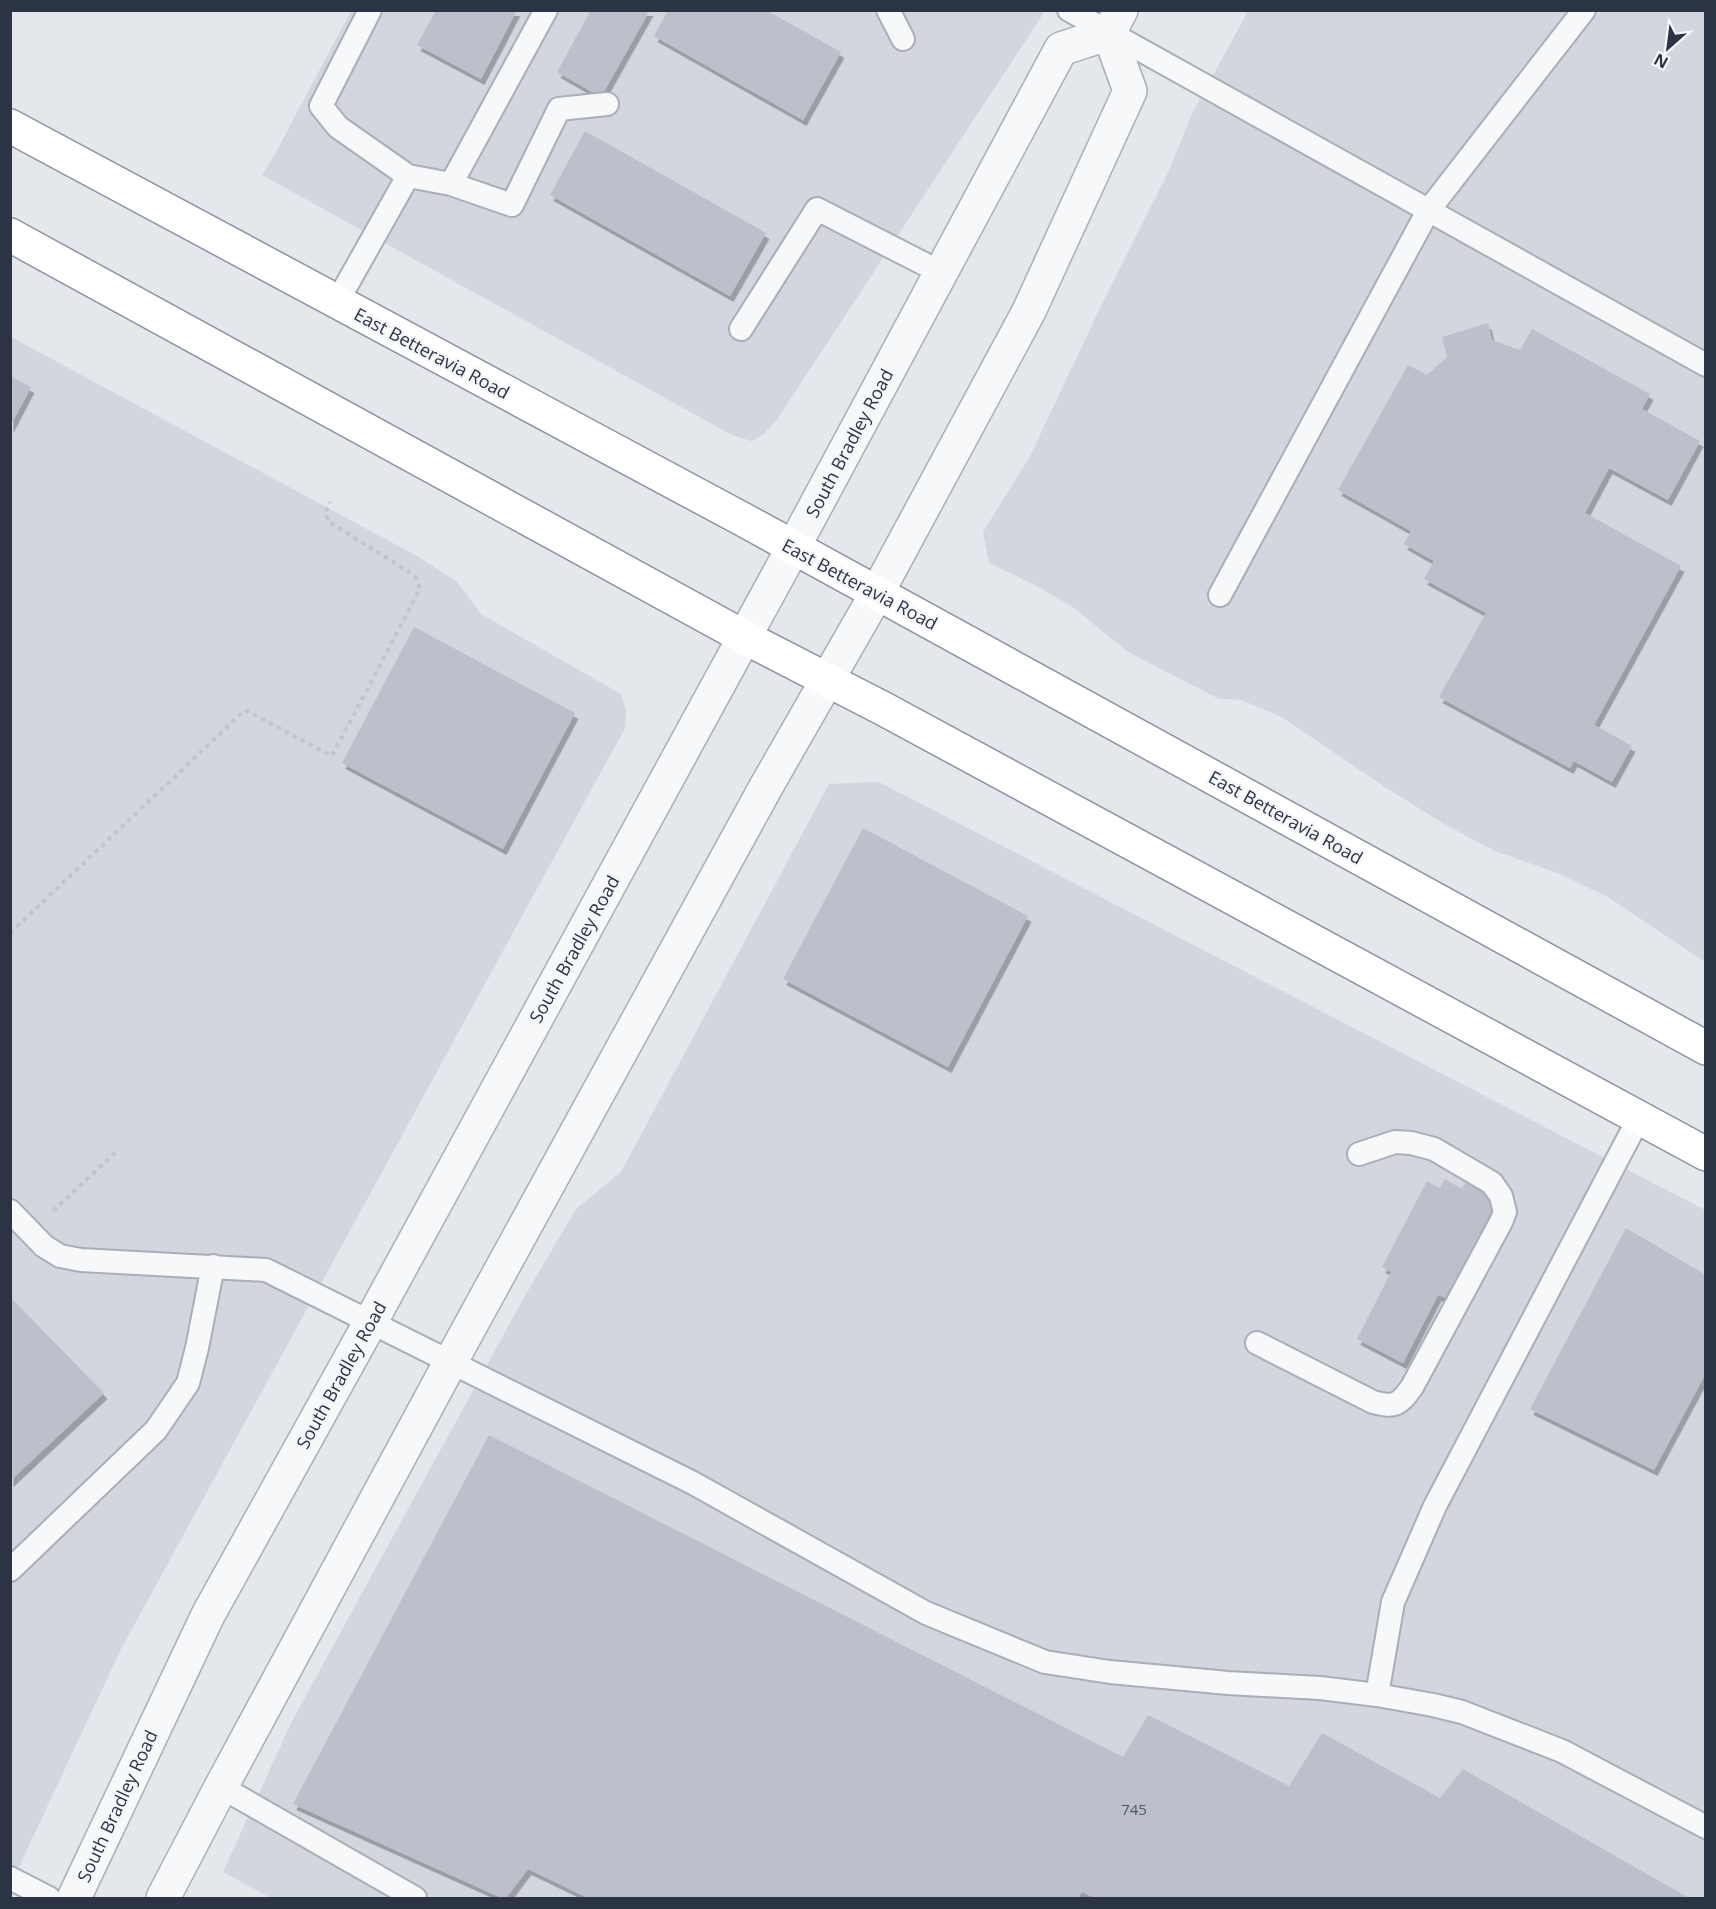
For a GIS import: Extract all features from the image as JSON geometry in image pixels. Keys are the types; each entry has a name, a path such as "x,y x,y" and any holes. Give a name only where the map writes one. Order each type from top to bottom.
{"highway":[{"name":"East Betteravia Road","path":"10,126 877,593 1706,1048"},
{"path":"10,236 744,637 884,709 1706,1154"}],"street":[{"name":"South Bradley Road","path":"74,1899 208,1615 793,548 1061,49 1115,22"},
{"path":"163,1899 450,1363 826,680 877,593 1029,311 1130,91 1115,22"}],"lane":[{"path":"370,10 321,106 338,127 408,176 451,184 512,206 560,109 607,104"},
{"path":"451,184 546,10"},
{"path":"888,10 903,39"},
{"path":"1069,10 1115,22 1428,211 1706,365"},
{"path":"1220,596 1428,211 1584,10"},
{"path":"338,302 408,176"},
{"path":"741,329 817,209 940,272"},
{"path":"1377,1695 1393,1602 1428,1521 1639,1118"},
{"path":"1257,1343 1373,1402 1390,1407 1402,1401 1412,1387 1501,1222 1505,1212 1501,1196 1492,1183 1434,1149 1412,1143 1395,1142 1359,1154"},
{"path":"10,1211 30,1232 60,1256 266,1270 693,1483 926,1613 1045,1662 1110,1672 1227,1683 1320,1688 1377,1695 1462,1712 1563,1751 1706,1827"},
{"path":"10,1570 156,1430 188,1383 213,1266"},
{"path":"221,1787 415,1899"},
{"path":"10,1878 49,1899"}],"path":[{"path":"10,933 245,710 332,756 420,589 416,578 409,572 328,522 325,513 330,502"},
{"path":"30,1232 117,1151"}],"shaded area":[{"path":"351,11 1045,11 776,421 763,435 751,441 732,435 262,175"},
{"path":"1248,11 1705,11 1705,962 1608,897 1557,873 1495,851 1444,824 1283,718 1242,700 1219,699 1128,652 1074,608 1035,585 989,563 983,532 1030,456 1102,304 1168,173 1191,116"},
{"path":"11,337 417,556 457,582 481,614 621,694 626,711 625,728 121,1649 11,1884"},
{"path":"879,782 1705,1210 1705,1898 271,1898 223,1872 292,1721 522,1301 576,1209 621,1172 829,784"}],"building":[{"path":"436,10 517,10 481,79 417,45"},
{"path":"591,10 650,10 601,97 557,72"},
{"path":"668,10 766,10 841,52 803,120 654,36"},
{"path":"585,131 766,233 730,296 550,195"},
{"path":"1488,323 1492,340 1520,350 1532,329 1650,394 1642,409 1700,441 1668,500 1609,468 1585,513 1681,566 1594,725 1632,746 1612,782 1574,761 1570,768 1439,697 1486,613 1424,579 1434,561 1404,544 1411,531 1338,490 1408,365 1427,375 1447,357 1442,337"},
{"path":"10,376 31,387 10,427"},
{"path":"414,627 575,713 503,849 342,763"},
{"path":"863,828 1028,916 948,1067 783,979"},
{"path":"1445,1179 1462,1189 1466,1182 1498,1199 1446,1298 1438,1295 1403,1363 1357,1339 1391,1272 1382,1267 1427,1181 1440,1188"},
{"path":"1626,1228 1706,1275 1706,1373 1654,1470 1530,1409"},
{"path":"10,1297 104,1393 10,1481"},
{"path":"489,1435 1123,1757 1148,1715 1289,1786 1322,1733 1440,1798 1463,1769 1689,1898 1095,1898 1082,1892 1078,1898 588,1898 528,1869 506,1898 502,1898 293,1804"}]}
